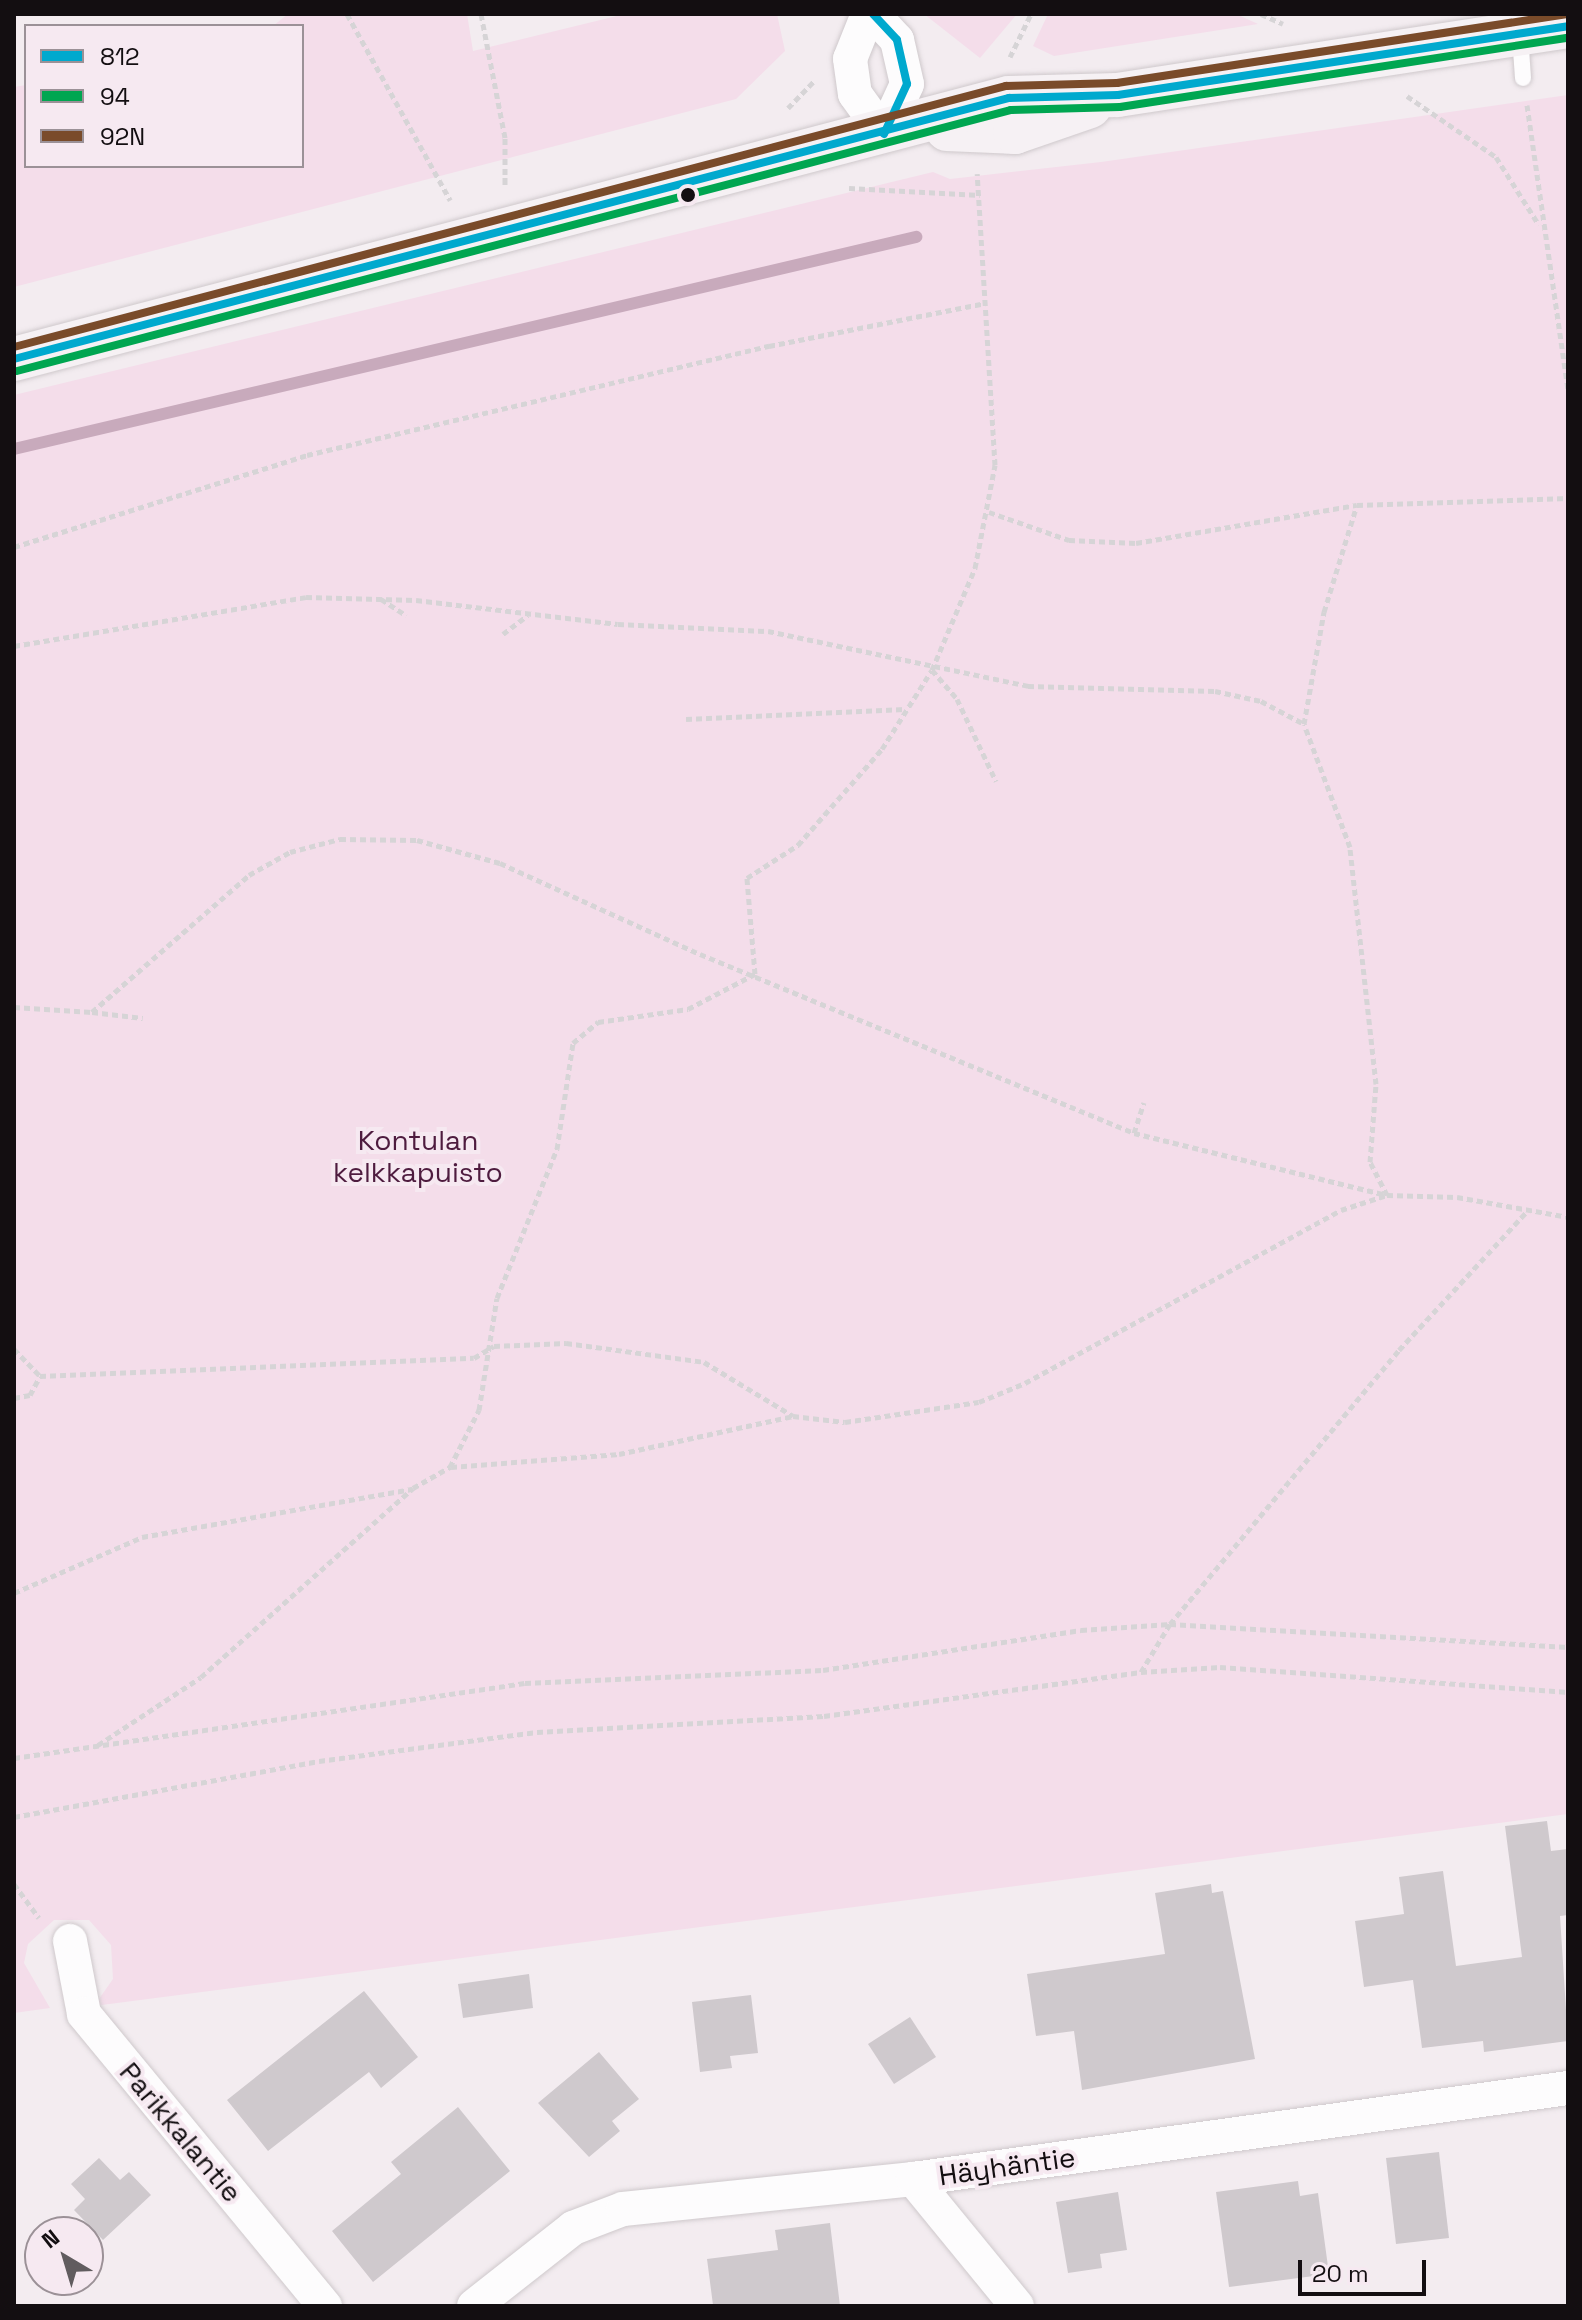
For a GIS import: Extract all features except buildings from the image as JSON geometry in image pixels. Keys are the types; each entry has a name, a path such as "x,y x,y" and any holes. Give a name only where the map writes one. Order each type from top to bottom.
{"street":[{"path":"870,14 897,40 907,84 900,131 855,94 850,59 870,14"},
{"path":"14,359 900,131 1009,98 1118,95 1568,26"},
{"name":"Parikkalantie","path":"70,1941 84,2014 325,2306"},
{"name":"Häyhäntie","path":"474,2306 573,2228 623,2209 913,2179 1568,2088"},
{"path":"913,2179 1017,2306"}],"lane":[{"path":"1519,33 1523,78"}],"path":[{"path":"347,14 455,208"},
{"path":"481,14 505,138 505,194"},
{"path":"1005,73 1031,14"},
{"path":"1523,78 1542,230 1568,388"},
{"path":"1407,96 1496,157 1542,230"},
{"path":"755,974 747,878 798,845 882,749 932,670 958,616 989,512 994,392 975,161"},
{"path":"840,187 980,195"},
{"path":"14,547 307,455 769,346 986,303"},
{"path":"989,512 1069,540 1136,543 1357,505 1568,498"},
{"path":"1357,505 1324,612 1304,724 1350,847 1376,1084 1370,1162 1387,1195"},
{"path":"14,646 306,597 380,599 529,615 768,631 932,670 1028,686 1215,691 1261,701 1304,724"},
{"path":"380,599 406,615"},
{"path":"503,634 529,615"},
{"path":"932,670 957,699 996,781"},
{"path":"686,719 906,709"},
{"path":"92,1012 261,866 323,841 367,837 417,840 500,863 1134,1133 1387,1195 1528,1209 1568,1217"},
{"path":"450,1467 479,1410 494,1346 497,1298 557,1149 580,1031 688,1009 755,974"},
{"path":"14,1007 143,1018"},
{"path":"1134,1133 1144,1103"},
{"path":"98,1745 201,1677 413,1488 450,1467 619,1454 793,1416 845,1422 979,1402 1265,1257 1341,1210 1387,1195"},
{"path":"1141,1672 1170,1624 1399,1350 1528,1209"},
{"path":"15,1353 40,1376 474,1358 494,1346 566,1343 704,1362 793,1416"},
{"path":"14,1398 30,1395 40,1376"},
{"path":"14,1593 142,1537 413,1488"},
{"path":"14,1758 525,1683 823,1670 1081,1630 1170,1624 1568,1647"},
{"path":"14,1817 319,1761 537,1732 824,1716 1141,1672 1220,1667 1568,1692"}],"green space":[{"path":"288,14 467,14 473,51 625,14 777,14 785,51 736,99 14,287 14,87 24,85 24,168 304,168 304,24 276,24"},
{"path":"924,14 1017,14 980,58"},
{"path":"1048,14 1236,14 1258,24 1054,56 1033,46"},
{"name":"Kontulan kelkkapuisto","path":"1568,95 1568,1814 94,2006 113,1979 111,1945 89,1920 54,1920 28,1944 24,1963 50,2008 14,2013 14,395 933,172 950,179 1101,162"}],"waterway":[{"path":"14,449 916,237"}],"transit line":[{"name":"812","path":"873,14 897,40 907,84 884,134"},
{"name":"92N","path":"14,347 1006,86 1117,83 1566,14"},
{"name":"812","path":"14,359 1009,98 1118,95 1568,26"},
{"name":"94","path":"17,371 1011,110 1120,107 1568,38"}]}
